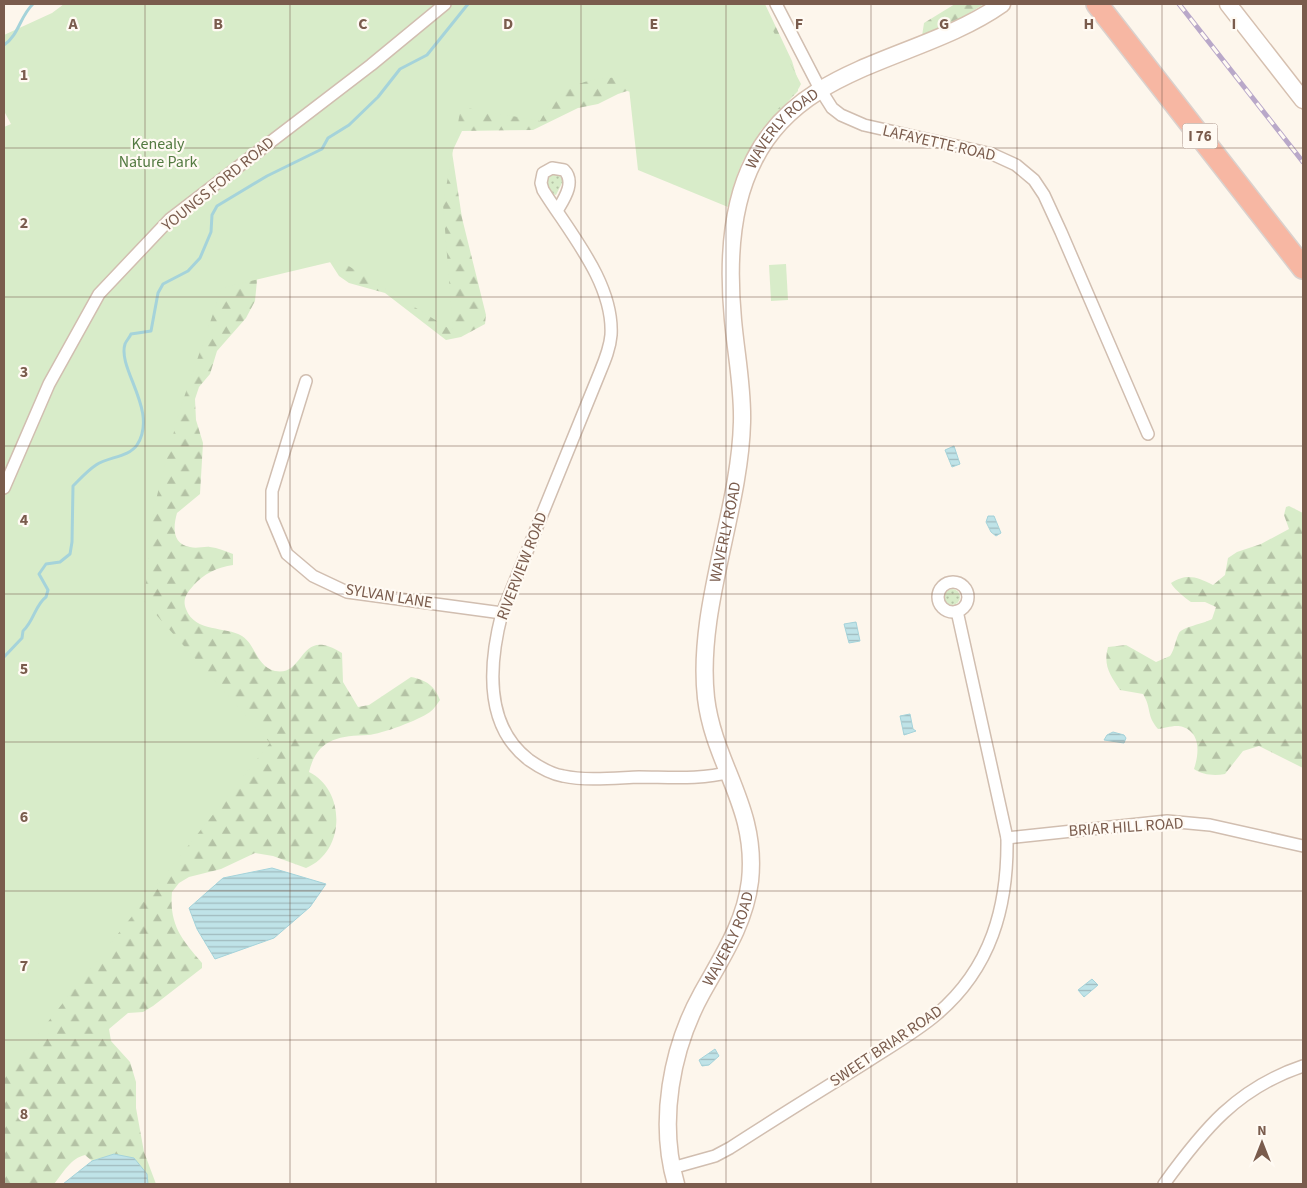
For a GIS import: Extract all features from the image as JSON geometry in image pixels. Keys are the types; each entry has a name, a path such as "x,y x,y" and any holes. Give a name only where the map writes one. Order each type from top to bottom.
{"highway":[{"name":"I 76","path":"1097,4 1303,268"},
{"name":"I 76","path":"1114,4 1303,247"}],"street":[{"name":"YOUNGS FORD ROAD","path":"4,488 49,384 99,294 170,219 371,66 445,4"},
{"name":"LAFAYETTE ROAD","path":"776,4 820,89 832,108 852,121 992,154 1016,165 1034,180 1044,195 1061,232 1148,434"},
{"name":"WAVERLY ROAD","path":"676,1184 672,1168 668,1129 669,1106 680,1044 693,1010 738,926 748,895 751,861 747,824 730,772 713,730 706,695 705,674 712,605 741,446 742,397 731,290 736,213 747,175 764,143 786,115 820,89 952,30 1002,4"},
{"path":"1228,4 1303,100"},
{"name":"RIVERVIEW ROAD","path":"557,211 604,290 610,313 611,336 600,372 502,613 494,663 495,708 498,720 514,746 535,764 549,772 574,778 708,776 730,772"},
{"name":"SYLVAN LANE","path":"306,382 272,491 272,518 287,554 313,576 347,592 502,613"},
{"name":"SWEET BRIAR ROAD","path":"672,1168 715,1156 730,1148 916,1029 951,1002 984,954 999,919 1005,893 1007,838 957,612"},
{"name":"BRIAR HILL ROAD","path":"1007,838 1175,821 1210,825 1303,846"},
{"path":"1164,1184 1195,1141 1223,1112 1258,1086 1303,1066"}],"green space":[{"name":"Kenealy Nature Park","path":"64,4 759,4 801,84 796,92 775,111 756,136 739,170 728,207 638,170 628,79 601,78 577,85 556,99 540,121 461,107 443,204 453,331 339,260 222,288 180,409 154,507 144,601 270,743 4,1077 4,127 11,124 4,111 4,35 52,13"},
{"name":"Kenealy Nature Park","path":"455,4 765,4 792,61 798,81 798,91 761,130 733,177 639,94 627,91 598,104 578,108 533,130 462,131 452,152 462,218 486,315 485,324 461,337 446,340 385,293 349,283 339,276 330,262 258,270 255,301 246,318 217,351 210,374 199,387 195,399 196,420 203,443 200,494 177,513 175,524 177,539 184,545 195,548 213,547 233,554 233,565 222,567 201,578 186,596 186,609 190,617 196,622 242,636 247,640 264,665 275,671 285,671 292,667 310,648 317,645 328,646 342,653 343,682 358,707 369,705 411,677 429,684 435,690 440,700 430,712 409,723 374,734 338,738 323,746 317,752 309,772 321,781 330,792 335,806 336,821 329,849 319,860 306,868 273,856 255,853 221,869 189,877 179,883 172,892 173,914 178,931 188,947 202,963 202,968 153,1006 143,1012 128,1013 109,1029 111,1041 130,1062 136,1082 136,1108 144,1152 156,1184 148,1184 147,1174 114,1154 92,1161 85,1155 76,1159 54,1184 4,1184 4,502"},
{"path":"955,4 984,4 935,34 922,36 924,23"},
{"path":"553,173 559,174 563,181 556,195 549,191 546,183 547,177"},
{"path":"786,264 788,300 771,301 769,265"},
{"path":"1289,506 1303,513 1303,768 1259,746 1243,751 1225,774 1201,773 1194,769 1197,745 1193,734 1180,726 1158,729 1150,716 1143,694 1120,690 1113,680 1106,660 1108,647 1126,645 1156,662 1170,656 1179,633 1188,627 1212,619 1216,607 1205,602 1191,602 1177,591 1171,583 1182,578 1192,577 1213,585 1225,575 1228,558 1237,552 1261,544 1289,529 1284,515 1286,507"},
{"path":"952,589 960,597 952,605 944,597"}],"water":[{"path":"954,446 960,464 952,467 945,450"},
{"path":"988,516 994,516 1001,533 996,536 991,532 986,522"},
{"path":"856,622 860,641 849,643 844,624"},
{"path":"910,714 913,729 916,731 904,735 900,716"},
{"path":"1113,732 1124,735 1126,738 1124,743 1104,740 1107,735"},
{"path":"272,868 326,884 310,907 274,938 215,959 197,929 189,908 223,878"},
{"path":"1092,979 1098,985 1084,997 1078,990"},
{"path":"715,1049 719,1056 709,1065 702,1066 699,1060"},
{"path":"114,1154 134,1158 147,1174 148,1184 63,1184 92,1161"}],"waterway":[{"path":"4,45 13,36 33,4"},
{"path":"4,657 22,638 23,631 30,623 39,604 46,597 48,590 39,574 46,564 60,562 70,554 73,486 96,465 129,452 137,445 142,432 143,418 141,405 124,354 125,344 131,334 151,331 158,293 163,284 188,271 200,258 211,232 212,215 217,206 267,176 322,149 328,138 349,125 378,97 400,69 427,55 468,4"}],"railway":[{"path":"1179,4 1303,162"}]}
